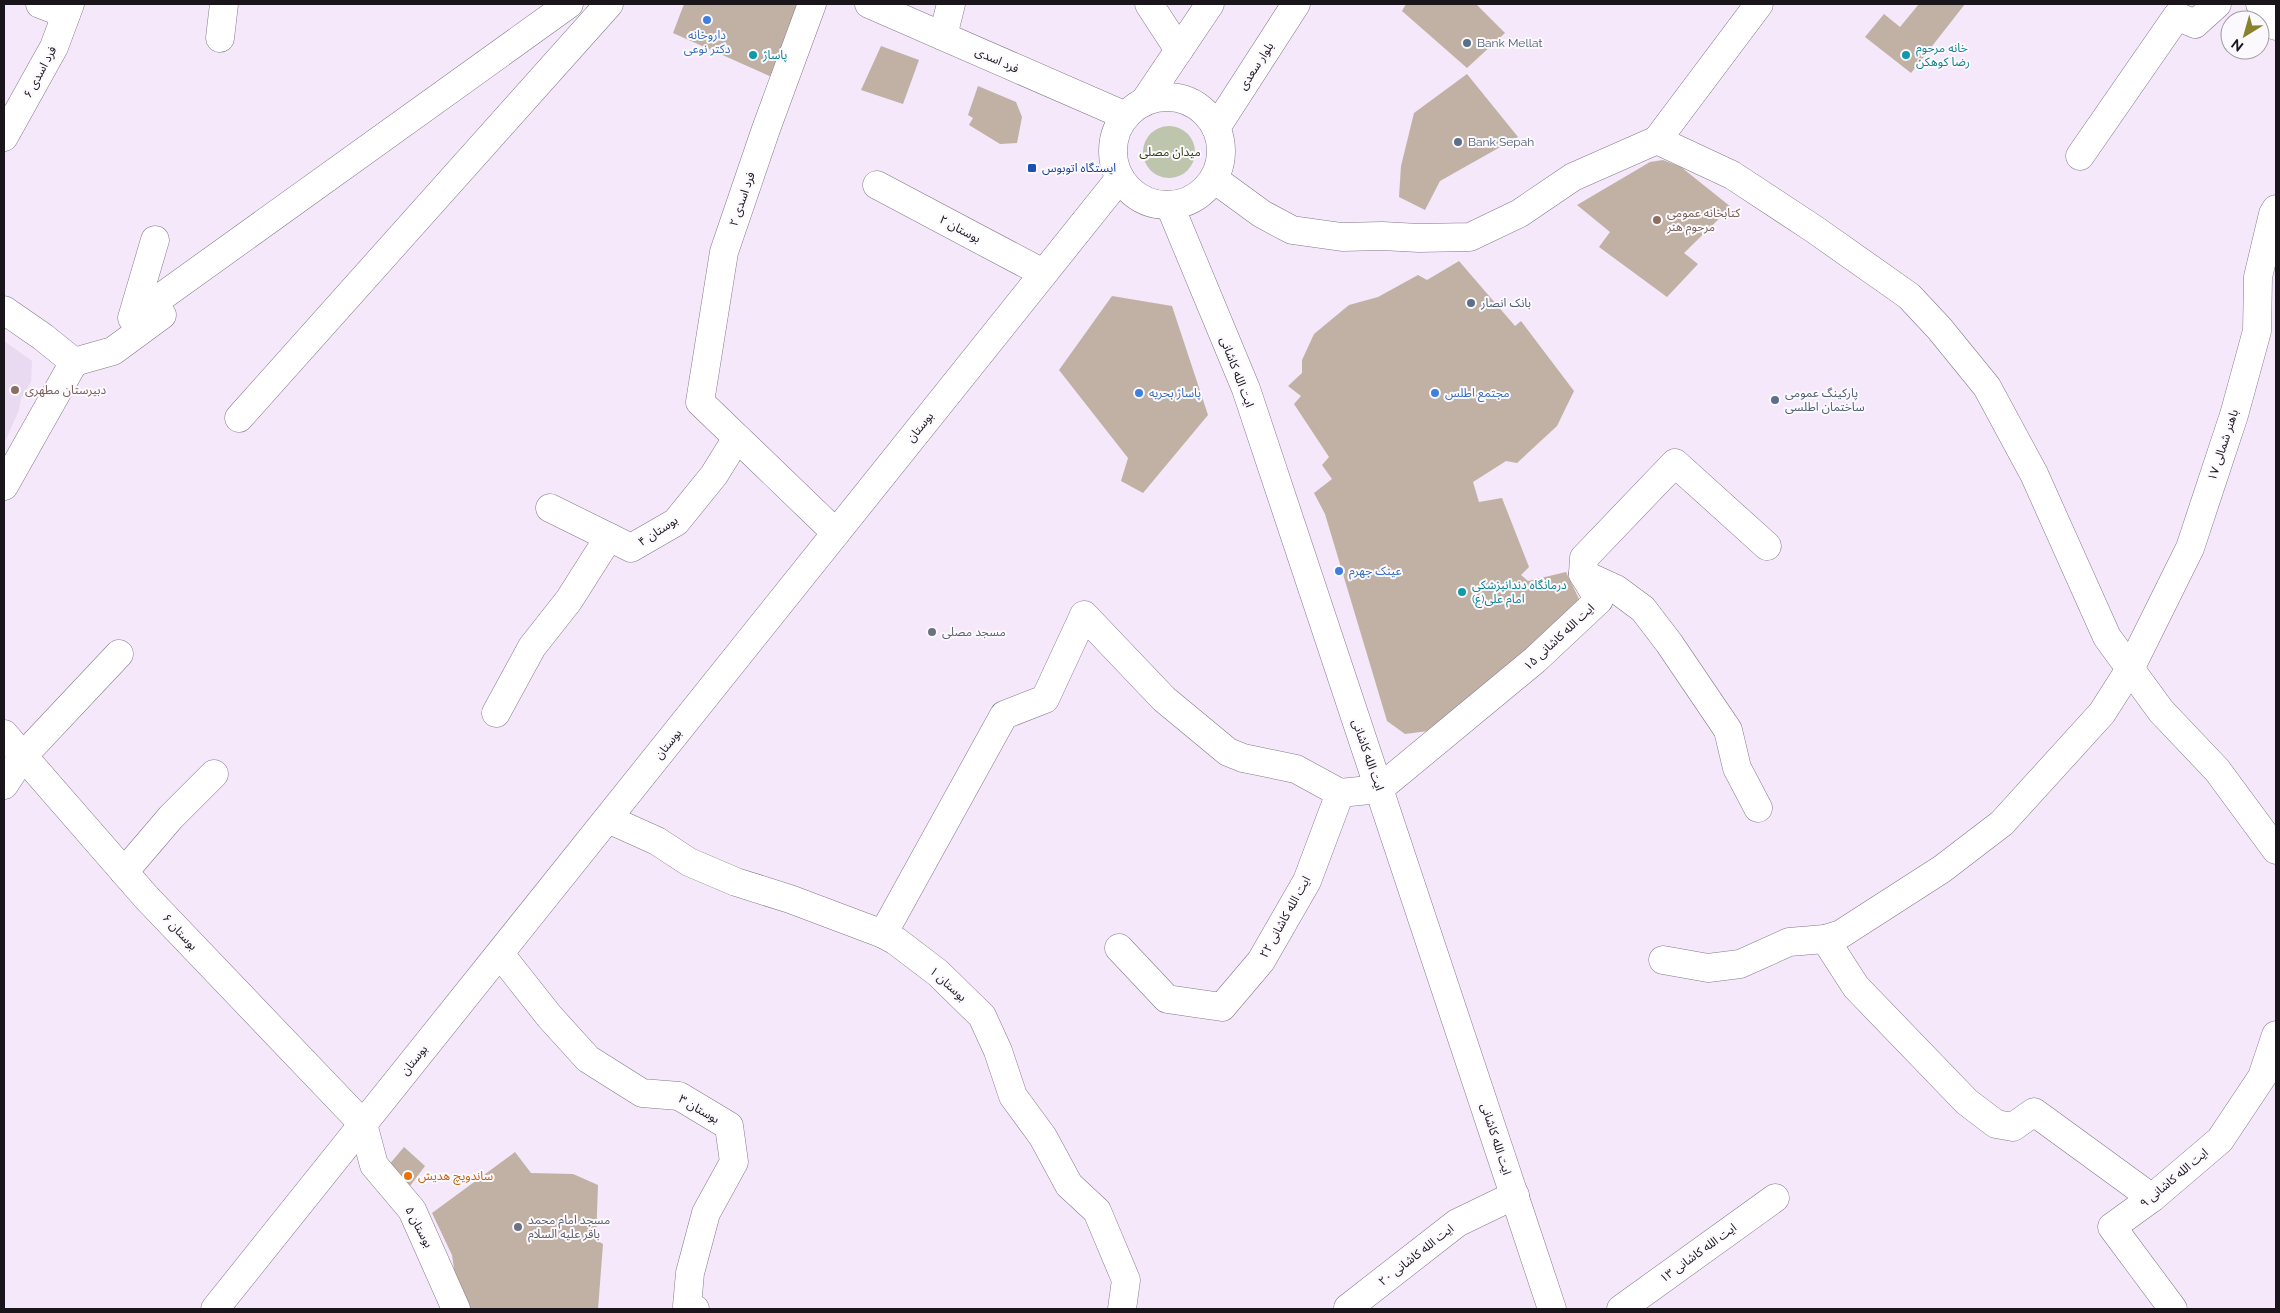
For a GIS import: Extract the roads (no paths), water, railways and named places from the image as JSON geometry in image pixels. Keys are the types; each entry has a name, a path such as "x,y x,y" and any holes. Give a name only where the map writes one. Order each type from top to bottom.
{"street":[{"path":"40,4 68,9"},
{"path":"220,38 224,4"},
{"path":"156,240 132,318 569,4"},
{"path":"4,486 74,362 113,352 574,4"},
{"path":"239,418 609,4"},
{"name":"فرد اسدی ۲","path":"737,438 700,402 724,252 766,129 812,4"},
{"name":"فرد اسدی","path":"868,4 943,36 1135,109"},
{"path":"943,36 951,4"},
{"path":"1148,4 1179,50"},
{"path":"1135,109 1161,97 1178,97 1194,104 1206,114 1216,128 1222,144 1221,163 1214,179 1202,193 1188,202 1170,206 1158,205 1136,196 1120,178 1114,163 1113,146 1116,130 1135,109 1179,50 1210,4"},
{"name":"بلوار سعدی","path":"1216,128 1296,4"},
{"path":"1214,179 1262,214 1292,230 1342,237 1382,236 1419,238 1470,236 1520,213 1573,177 1657,140 1759,4"},
{"path":"2080,156 2177,16 2195,24 2217,4"},
{"path":"2260,4 2276,26"},
{"name":"فرد اسدی ۶","path":"4,137 54,47 68,9"},
{"path":"1657,140 1732,176 1814,228 1909,296 1940,328 1987,387 2034,474 2107,637 2161,711 2217,770 2276,850"},
{"name":"بوستان","path":"215,1309 1120,178"},
{"name":"بوستان ۲","path":"877,185 1043,273"},
{"name":"ایت الله کاشانی","path":"1170,206 1246,389 1552,1309"},
{"name":"باهنر شمالی ۱۷","path":"1663,960 1708,968 1740,964 1789,942 1826,939 1841,934 1942,869 2002,823 2102,713 2130,669 2190,548 2234,415 2257,331 2258,277 2273,214 2276,209"},
{"path":"4,310 43,337 74,362"},
{"path":"737,438 836,533"},
{"name":"بوستان ۴","path":"550,508 631,548 676,522 714,475 737,438"},
{"path":"1758,808 1736,768 1728,730 1669,643 1643,609 1616,589 1583,574 1584,558 1675,463 1767,546"},
{"path":"496,713 532,647 569,600 609,537"},
{"name":"ایت الله کاشانی ۱۵","path":"1379,789 1535,660 1599,600 1583,574"},
{"path":"883,934 1004,715 1045,699 1084,615 1164,699 1228,752 1243,758 1296,769 1340,793 1379,789"},
{"path":"4,785 23,756 119,654"},
{"name":"بوستان ۶","path":"4,734 124,872 363,1124"},
{"path":"124,872 171,817 214,774"},
{"name":"ایت الله کاشانی ۲۲","path":"1119,948 1167,998 1222,1007 1262,961 1307,881 1340,793"},
{"name":"بوستان ۱","path":"608,818 657,842 690,862 736,882 790,899 883,934 896,941 938,973 982,1016 998,1051 1012,1096 1043,1137 1069,1185 1097,1211 1126,1280 1122,1309"},
{"path":"1826,939 1856,986 1967,1102 1996,1124 2013,1127 2034,1112 2152,1198"},
{"name":"بوستان ۳","path":"500,954 549,1016 588,1059 642,1093 679,1096 729,1126 734,1162 706,1213 690,1273 687,1306 695,1309"},
{"name":"ایت الله کاشانی ۹","path":"2173,1309 2112,1227 2152,1198 2220,1140 2262,1077 2276,1035"},
{"name":"بوستان ۵","path":"363,1124 374,1165 412,1210 456,1309"},
{"name":"ایت الله کاشانی ۲۰","path":"1348,1308 1457,1223 1515,1195"},
{"name":"ایت الله کاشانی ۱۳","path":"1621,1309 1775,1198"}],"place":[{"name":"داروخانه دکتر نوعی","path":"707,20"},
{"name":"Bank Mellat","path":"1467,43"},
{"name":"پاساژ","path":"753,55"},
{"name":"خانه مرحوم رضا کوهکن","path":"1906,55"},
{"name":"Bank Sepah","path":"1458,142"},
{"name":"ایستگاه اتوبوس","path":"1032,168"},
{"name":"کتابخانه عمومی مرحوم هنر","path":"1657,220"},
{"name":"بانک انصار","path":"1471,303"},
{"name":"دبیرستان مطهری","path":"15,390"},
{"name":"پاساژ بحریه","path":"1139,393"},
{"name":"مجتمع اطلس","path":"1435,393"},
{"name":"پارکینگ عمومی ساختمان اطلسی","path":"1775,400"},
{"name":"عینک جهرم","path":"1339,571"},
{"name":"درمانگاه دندانپزشکی امام علی(ع)","path":"1462,592"},
{"name":"مسجد مصلی","path":"932,632"},
{"name":"ساندویچ هدیش","path":"408,1176"},
{"name":"مسجد امام محمد باقر علیه السلام","path":"518,1227"}],"park label":[{"name":"میدان مصلی","path":"1170,152"}]}
